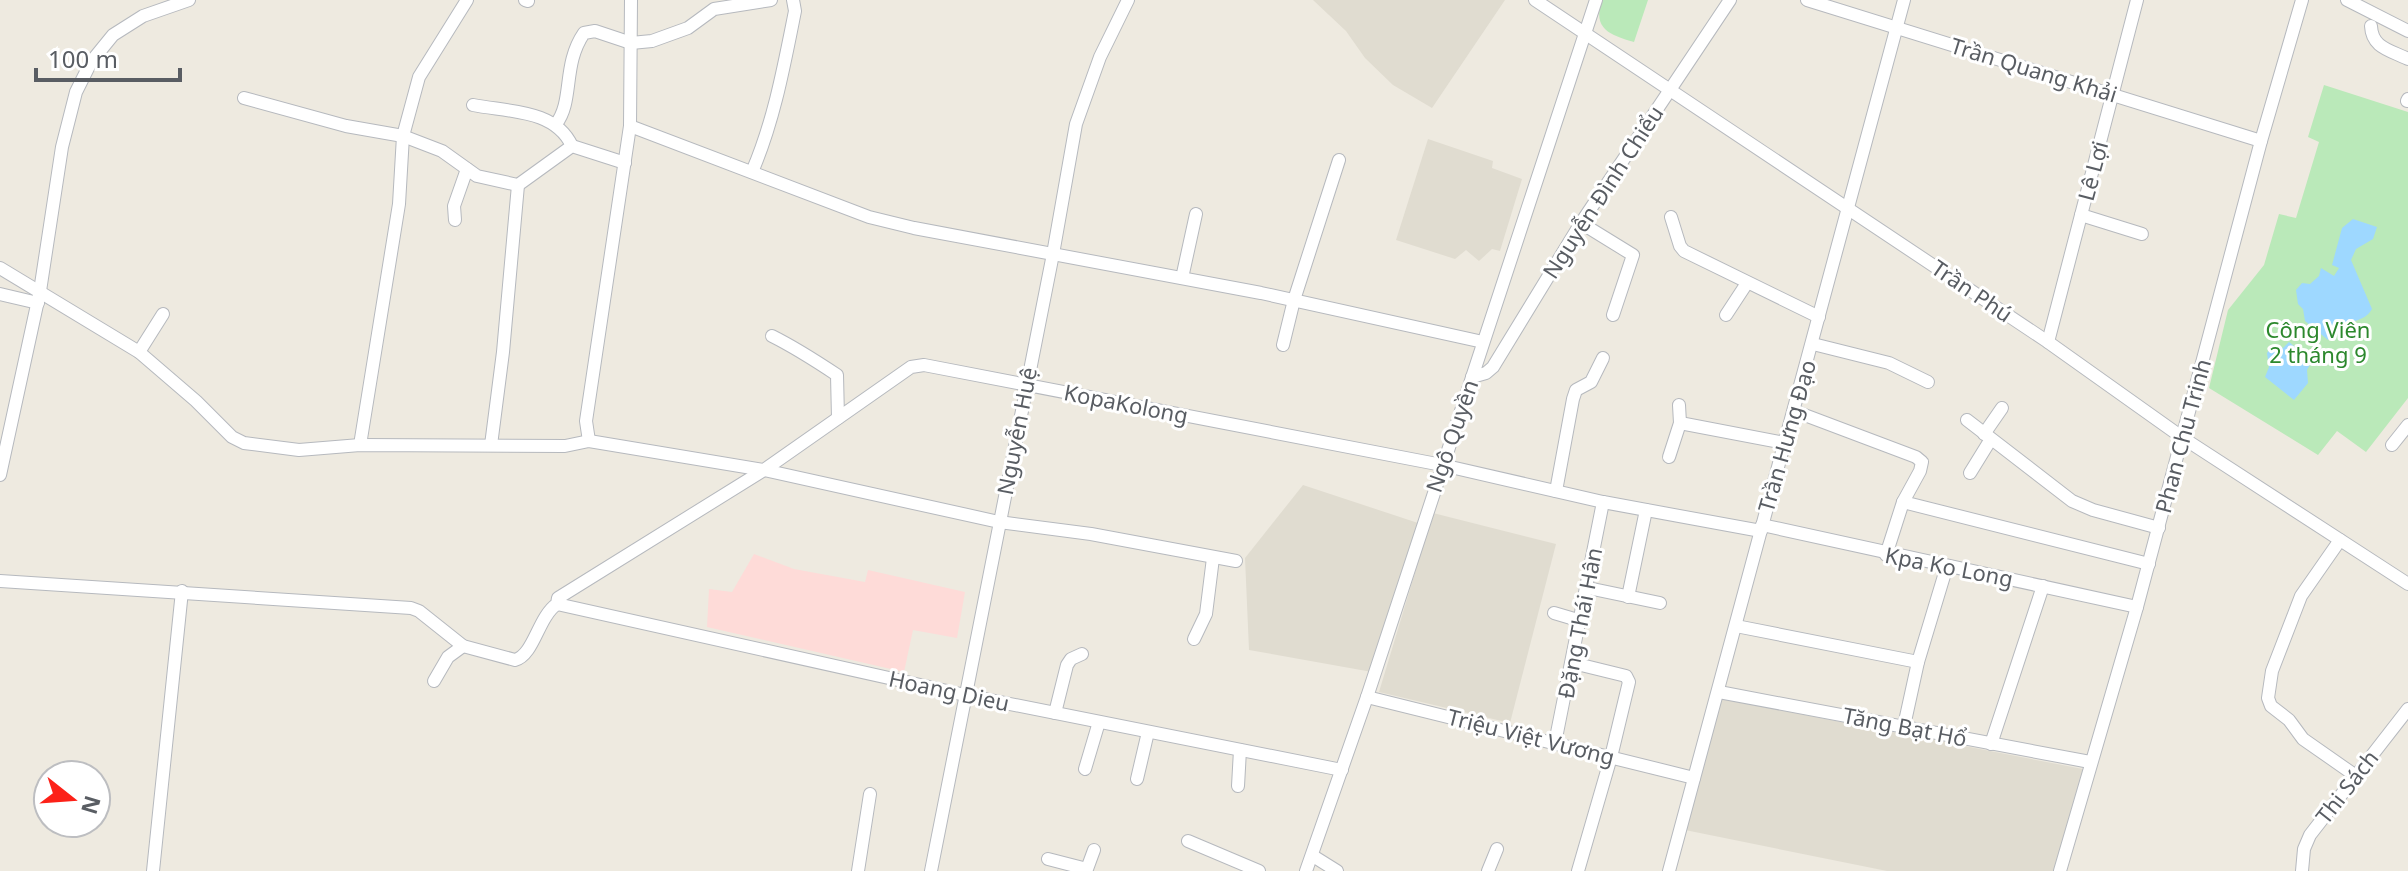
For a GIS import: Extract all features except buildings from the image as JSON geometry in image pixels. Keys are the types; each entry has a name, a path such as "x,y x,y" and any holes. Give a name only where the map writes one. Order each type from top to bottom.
{"street":[{"path":"0,475 39,297 62,147 83,77 102,46 125,26 189,0"},
{"path":"360,445 399,204 403,136 419,77 467,0"},
{"path":"589,441 586,421 630,126 631,0"},
{"path":"556,124 562,117 567,100 570,61 584,33 595,31 631,43 652,41 688,28 722,4 771,0"},
{"path":"752,172 764,144 778,89 795,11 793,0"},
{"name":"Nguyễn Huệ","path":"931,871 1076,124 1100,57 1128,0"},
{"name":"Trần Phú","path":"1535,0 2048,342 2183,438 2408,584"},
{"name":"Ngô Quyền","path":"1306,871 1367,697 1596,0"},
{"name":"Nguyễn Đình Chiểu","path":"1472,377 1486,373 1493,367 1581,223 1730,0"},
{"name":"Trần Quang Khải","path":"1807,0 2261,141"},
{"name":"Trần Hưng Đạo","path":"1669,871 1904,0"},
{"name":"Lê Lợi","path":"2048,342 2137,0"},
{"name":"Phan Chu Trinh","path":"2060,871 2149,564 2261,141 2302,0"},
{"path":"2347,0 2408,31"},
{"path":"2371,26 2371,38 2376,43 2408,59"},
{"path":"244,98 346,126 403,136 442,151 477,176 518,185 572,146"},
{"path":"473,105 536,116 556,124 567,134 572,146 625,163"},
{"path":"630,126 869,217 1294,300 1483,342"},
{"path":"1283,345 1294,300 1339,160"},
{"path":"455,220 454,206 467,169"},
{"path":"491,445 518,185"},
{"path":"1182,278 1196,214"},
{"path":"2081,215 2142,234"},
{"path":"1671,217 1684,251 1819,317"},
{"path":"1581,223 1633,255 1613,315"},
{"path":"0,268 39,297 139,352 237,440 266,447 299,450 360,445 565,446 589,441 764,470 999,522 1091,534 1236,561"},
{"path":"1726,315 1747,283"},
{"path":"0,294 39,297"},
{"path":"139,352 163,314"},
{"path":"772,336 796,347 810,360 837,375 838,418"},
{"path":"1813,344 1889,363 1928,382"},
{"path":"1556,491 1576,390 1591,382 1603,358"},
{"name":"KopaKolong","path":"463,646 515,660 522,658 558,598 764,470 911,367 924,365 1442,465 1603,502 1761,528"},
{"path":"1669,457 1680,423 1679,405"},
{"path":"1970,473 2002,408"},
{"path":"1794,411 1922,462 1903,502 1886,555"},
{"path":"1967,420 2072,501 2159,528"},
{"path":"1680,423 1785,443"},
{"path":"2392,445 2408,425"},
{"name":"Đặng Thái Hân","path":"1555,743 1603,502"},
{"path":"1903,502 2149,564"},
{"path":"1628,597 1646,510"},
{"name":"Kpa Ko Long","path":"1761,528 2137,607"},
{"path":"2340,540 2301,596 2272,671 2268,698 2271,706 2289,720 2303,739 2356,776"},
{"path":"1194,639 1206,614 1213,558"},
{"path":"1904,726 1918,662 1947,566"},
{"path":"0,581 411,608 463,646 448,657 434,681"},
{"path":"1991,744 2043,586"},
{"path":"1588,588 1660,603"},
{"path":"153,871 182,591"},
{"name":"Hoang Dieu","path":"557,604 965,695 1342,770"},
{"path":"1554,613 1581,621"},
{"path":"1736,626 1918,662"},
{"path":"1055,713 1067,665 1071,659 1082,654"},
{"path":"1573,663 1629,678 1611,757 1578,871"},
{"name":"Tăng Bạt Hổ","path":"1719,692 2090,762"},
{"name":"Triệu Việt Vương","path":"1367,697 1694,778"},
{"name":"Thi Sách","path":"2302,871 2306,841 2408,709"},
{"path":"1085,769 1099,722"},
{"path":"1137,779 1148,732"},
{"path":"1238,786 1240,750"},
{"path":"858,871 870,794"},
{"path":"1188,841 1259,871"},
{"path":"1488,871 1497,849"},
{"path":"1048,859 1070,868 1087,869 1094,850"},
{"path":"1313,856 1337,871"},
{"path":"1219,871 1226,858"}],"shaded area":[{"path":"1313,0 1505,0 1432,108 1393,85 1365,58 1346,31"},
{"path":"1428,139 1493,161 1492,168 1522,179 1500,251 1492,249 1479,261 1466,250 1455,259 1396,240"},
{"path":"1303,485 1418,523 1372,672 1249,650 1245,558"},
{"path":"1433,513 1556,544 1510,723 1379,692"},
{"path":"754,554 794,569 865,582 868,570 965,592 957,638 913,630 904,672 707,627 709,589 732,592"},
{"path":"1717,698 2088,770 2056,871 1887,871 1685,830"}],"green space":[{"path":"1602,0 1648,0 1634,42 1617,37 1601,24"},
{"name":"Công Viên 2 tháng 9","path":"2324,85 2408,112 2408,398 2366,452 2337,431 2318,455 2209,388 2228,310 2264,265 2279,214 2296,218 2319,142 2308,137"}],"water":[{"path":"2353,219 2377,227 2373,239 2356,249 2351,260 2372,309 2363,318 2339,328 2328,340 2305,321 2296,290 2302,283 2310,284 2319,276 2321,268 2334,276 2339,268 2332,265 2342,228"},
{"path":"2289,342 2312,361 2307,370 2308,383 2294,400 2265,377 2269,367 2267,353 2273,345 2283,348"}]}
